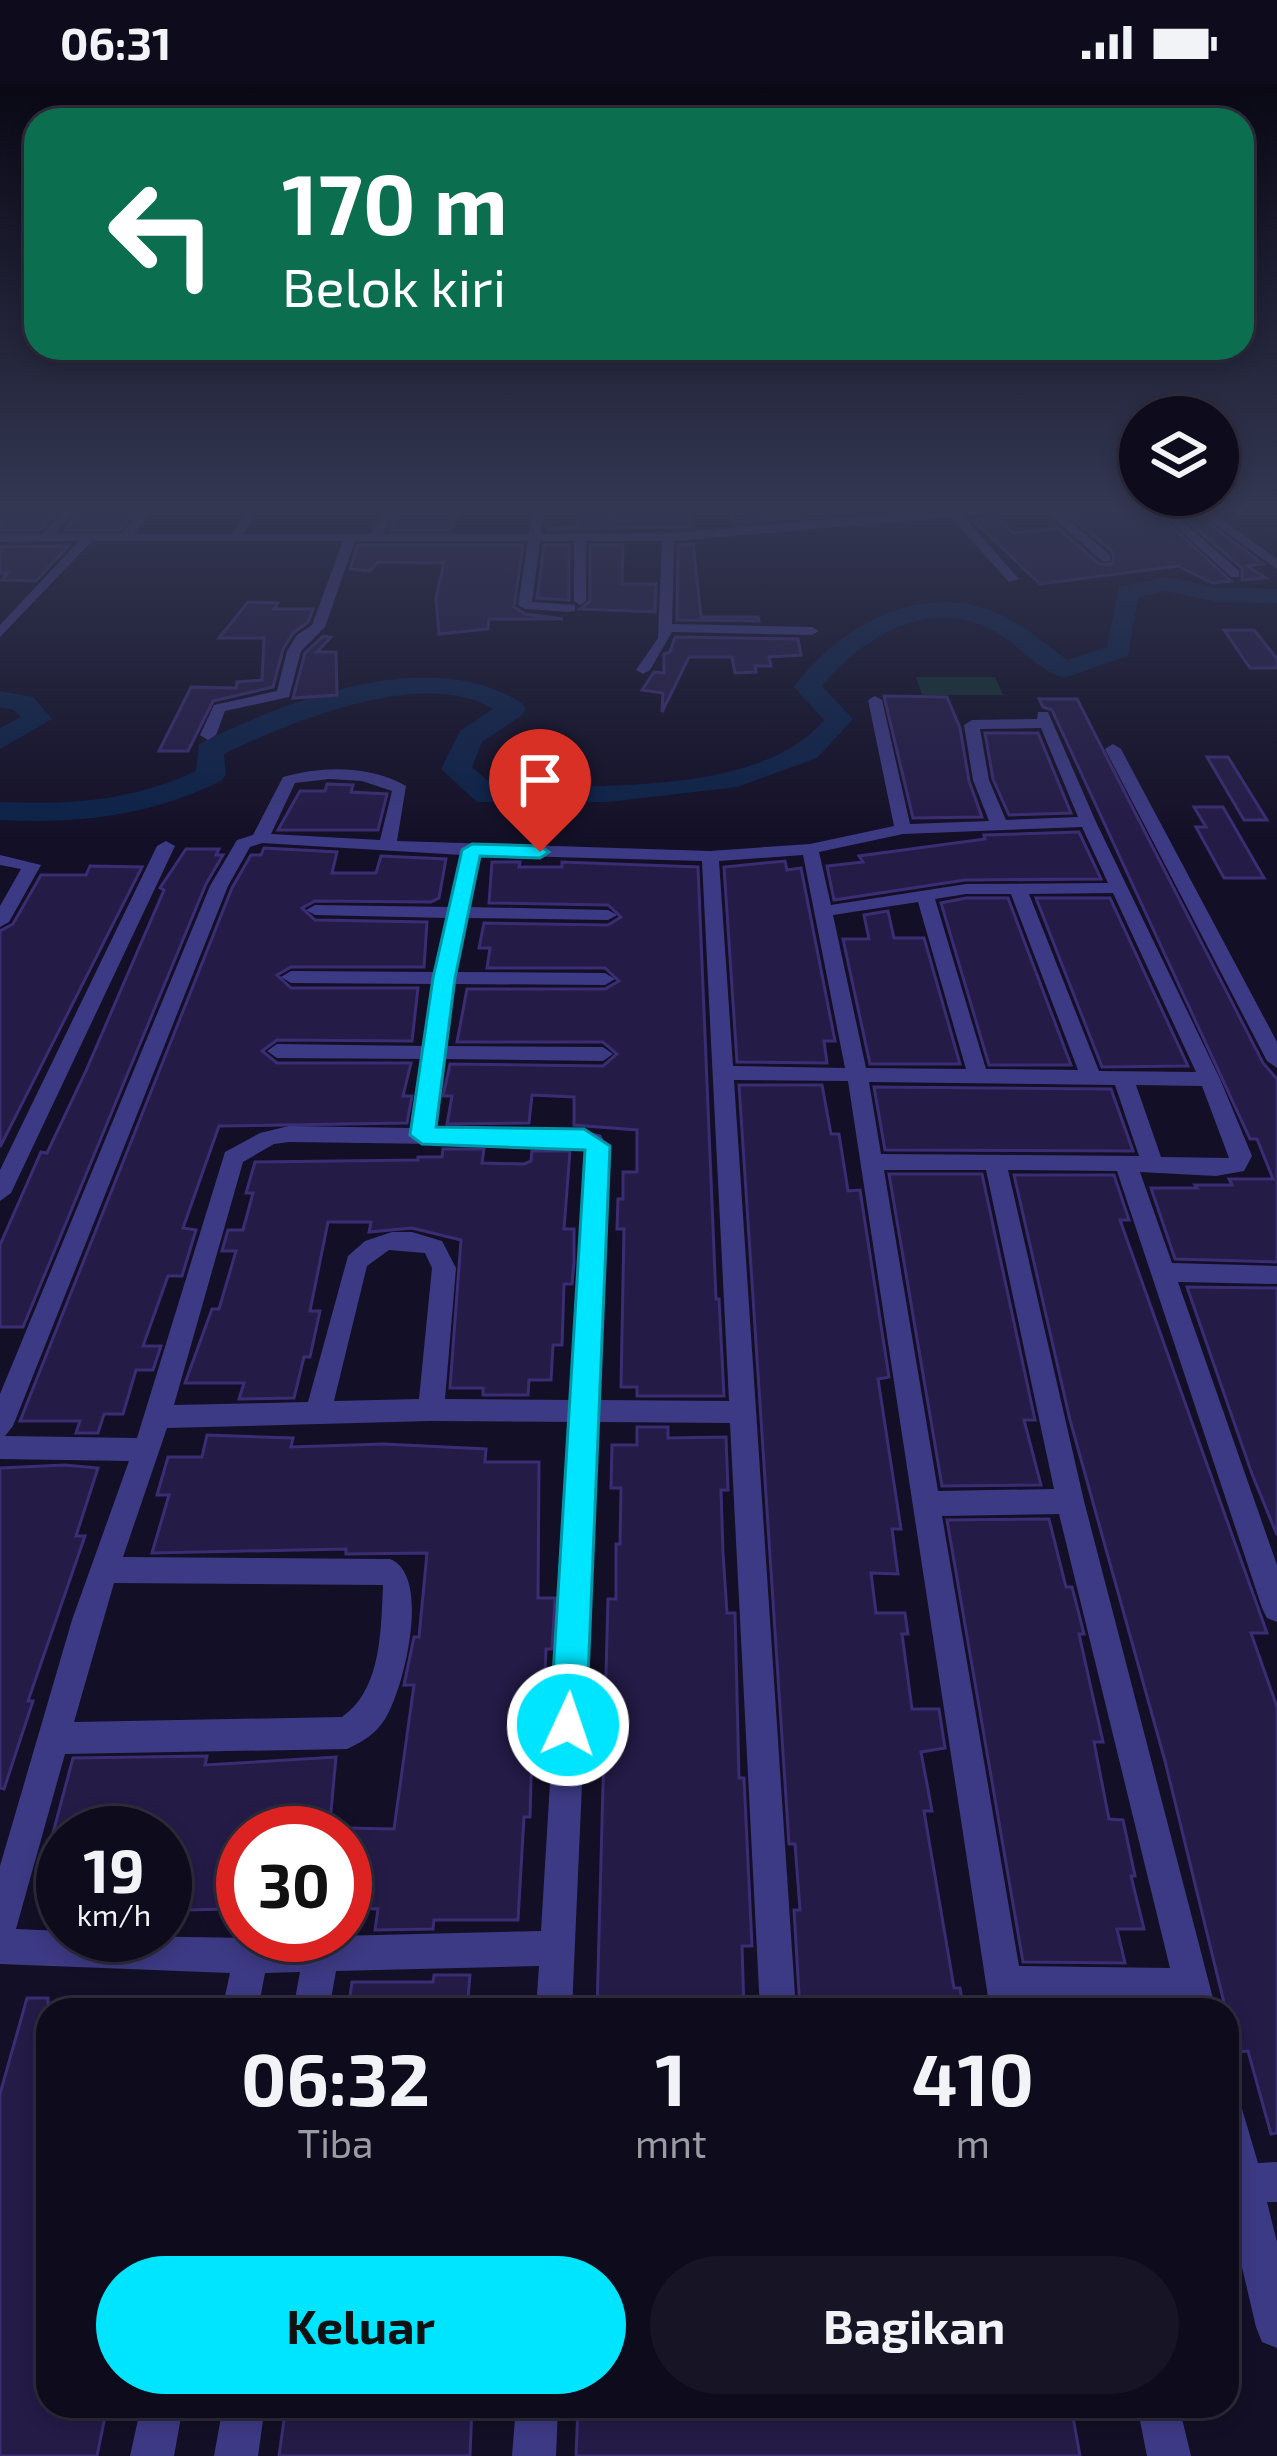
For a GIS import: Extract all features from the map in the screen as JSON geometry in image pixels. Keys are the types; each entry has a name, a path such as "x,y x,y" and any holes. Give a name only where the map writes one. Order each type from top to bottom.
{"street":[{"path":"208,735 219,708 284,694 294,651 321,620"},
{"path":"643,670 662,644 666,620"},
{"path":"666,628 728,636 812,631"},
{"path":"875,700 903,829"},
{"path":"869,1162 1216,1168 1237,1165 1241,1156 1043,719 972,725 981,780 998,822"},
{"path":"1113,749 1277,1061"},
{"path":"260,838 289,780 332,776 388,781 400,789 388,842"},
{"path":"0,1426 236,850 260,838 710,856 810,849 903,829 1088,822"},
{"path":"0,1193 166,846"},
{"path":"810,849 856,1075 1006,1997 1195,1998 1070,1501 995,1161"},
{"path":"422,1135 444,978 472,850"},
{"path":"710,856 777,1998"},
{"path":"0,860 29,862 30,869 0,922"},
{"path":"1018,888 1091,1077"},
{"path":"826,911 925,894 1120,888"},
{"path":"925,894 978,1076"},
{"path":"314,910 608,915"},
{"path":"291,977 605,979"},
{"path":"277,1051 603,1054"},
{"path":"724,1073 1210,1079"},
{"path":"1123,1077 1163,1271 1277,1609"},
{"path":"0,1925 233,1158 268,1138 289,1134 584,1138 598,1146 554,1998"},
{"path":"318,1414 356,1262 369,1247 395,1239 434,1247 444,1268 431,1411"},
{"path":"1163,1271 1277,1275"},
{"path":"158,1417 431,1411 741,1412"},
{"path":"0,1447 147,1450"},
{"path":"926,1504 1070,1501"},
{"path":"54,1738 347,1733 366,1724 379,1705 398,1583 389,1572 106,1570"},
{"path":"0,1946 216,1955"},
{"path":"372,1954 556,1948"},
{"path":"242,1998 250,1962"},
{"path":"313,1998 320,1962"},
{"path":"1239,2150 1250,2183 1277,2327"},
{"path":"152,2456 160,2418"},
{"path":"236,2456 242,2418"},
{"path":"534,2456 536,2418"},
{"path":"1161,2418 1169,2456"}],"green space":[{"path":"916,677 995,677 1003,695 922,695"}],"building":[{"path":"234,620 309,620 283,649 273,687 213,701 188,751 159,751 191,687 236,688 237,682 262,680 264,638 219,638"},
{"path":"438,620 489,620 488,629 439,634"},
{"path":"1224,630 1254,630 1277,659 1277,668 1250,668"},
{"path":"323,636 331,637 317,652 336,652 337,695 293,698 305,653"},
{"path":"675,637 798,639 801,655 769,657 771,666 735,673 732,657 689,657 662,712 663,693 642,690 654,672 664,673 664,654 670,652"},
{"path":"884,696 947,697 960,728 969,781 982,817 913,818"},
{"path":"1039,699 1077,699 1263,1063 1277,1079 1277,1262 1175,1259 1151,1188 1273,1179 1257,1139 1250,1139 1052,710"},
{"path":"985,733 1038,733 1071,813 1009,815 993,779"},
{"path":"1207,757 1228,757 1267,820 1244,820"},
{"path":"327,784 353,785 351,792 387,794 378,830 278,830 300,791 325,791"},
{"path":"1194,807 1223,807 1264,878 1224,878 1196,827 1206,827"},
{"path":"1079,832 1101,879 965,880 834,900 827,866 863,862 859,856 985,839 984,835"},
{"path":"264,848 337,852 332,873 376,873 381,856 446,859 439,898 431,902 315,901 302,908 315,920 427,922 424,967 291,967 277,975 291,988 418,988 412,1041 277,1040 262,1051 277,1063 411,1063 403,1096 412,1096 407,1123 219,1126 183,1228 196,1230 182,1276 168,1276 143,1346 161,1346 153,1370 136,1370 123,1414 104,1414 98,1433 76,1433 80,1421 20,1421 232,888 251,855 261,855"},
{"path":"186,849 219,849 216,855 223,855 206,884 23,1327 0,1327 0,1245 41,1152 47,1153 85,1073 164,890 160,888"},
{"path":"785,861 787,870 801,868 835,1041 824,1041 827,1063 737,1062 724,867"},
{"path":"492,862 520,862 519,867 562,867 562,862 698,867 724,1396 637,1396 637,1387 621,1387 624,1229 617,1229 618,1199 623,1199 623,1172 637,1172 637,1130 574,1125 574,1097 532,1095 529,1123 447,1124 452,1096 443,1096 450,1064 603,1066 617,1054 603,1042 457,1042 467,989 605,989 619,981 605,968 487,968 490,948 479,948 484,923 608,925 621,917 608,905 489,903"},
{"path":"90,866 142,867 0,1147 0,931 13,924 41,875 86,875"},
{"path":"1008,898 1071,1065 989,1065 941,903"},
{"path":"1036,898 1110,898 1188,1066 1102,1067"},
{"path":"888,911 894,938 924,938 960,1064 870,1064 843,939 869,939 864,915"},
{"path":"739,1085 822,1085 831,1134 839,1134 848,1191 860,1190 889,1377 878,1379 901,1529 892,1529 898,1574 871,1573 876,1613 905,1613 908,1634 902,1634 912,1709 939,1709 945,1748 921,1752 932,1811 924,1811 954,1988 960,1988 962,1998 799,1998 794,1910 800,1910 795,1844 789,1844"},
{"path":"874,1087 1111,1089 1133,1151 885,1150"},
{"path":"443,1149 484,1149 482,1163 524,1164 531,1161 532,1151 570,1151 564,1229 574,1229 574,1262 572,1284 564,1284 562,1345 553,1345 551,1380 529,1380 528,1395 483,1395 483,1388 450,1388 461,1240 412,1228 369,1232 371,1222 328,1222 310,1311 320,1311 294,1398 239,1399 244,1383 185,1383 212,1309 219,1309 236,1251 222,1251 228,1230 243,1230 255,1162 418,1160 442,1157"},
{"path":"889,1174 982,1174 1035,1420 1024,1420 1041,1485 942,1486"},
{"path":"1014,1175 1114,1175 1129,1220 1120,1220 1267,1633 1251,1633 1277,1707 1277,2133 1271,2134 1248,2051 1239,2052 1239,1998 1223,1998 1165,1761 1070,1420"},
{"path":"1187,1287 1277,1288 1277,1535 1252,1474"},
{"path":"637,1427 668,1427 668,1438 726,1437 728,1490 721,1490 723,1553 727,1613 735,1613 739,1778 744,1778 752,1946 742,1946 744,1998 597,1998 608,1599 616,1599 616,1544 620,1544 621,1488 611,1488 612,1445 637,1445"},
{"path":"207,1435 293,1438 291,1447 383,1444 486,1449 485,1462 539,1462 538,1598 555,1598 552,1649 546,1649 542,1746 532,1746 530,1817 524,1817 518,1920 434,1920 433,1929 375,1930 378,1909 372,1909 372,1829 394,1829 414,1685 404,1685 414,1637 419,1637 427,1553 346,1554 346,1549 152,1553 169,1495 157,1495 168,1457 202,1457"},
{"path":"0,1468 98,1468 76,1536 85,1536 28,1701 33,1701 4,1789 0,1788"},
{"path":"1049,1519 1084,1634 1079,1634 1103,1742 1094,1742 1109,1819 1123,1820 1135,1876 1131,1876 1144,1929 1117,1929 1125,1963 1023,1962 947,1520"},
{"path":"207,1756 205,1765 336,1757 331,1806 216,1806 216,1909 192,1910 192,1806 60,1806 73,1758"},
{"path":"434,1975 470,1975 468,1998 350,1998 352,1982 433,1982"},
{"path":"27,1998 36,1998 36,2418 105,2418 97,2456 0,2456 0,2094"},
{"path":"284,2418 472,2418 470,2456 279,2456"},
{"path":"578,2418 1073,2418 1080,2456 576,2456"}],"waterway":[{"path":"0,811 83,812 158,797 211,775 209,750 237,736 341,700 414,688 479,692 512,709 470,737 456,769 488,796 652,790 737,778 775,767 816,745 839,719 807,687 840,652 895,620"},
{"path":"991,620 1064,670 1119,651 1123,620"},
{"path":"0,699 23,703 38,719 0,740"}],"route":[{"path":"540,852 472,850 444,978 422,1135 584,1138 598,1146 568,1725"}]}
